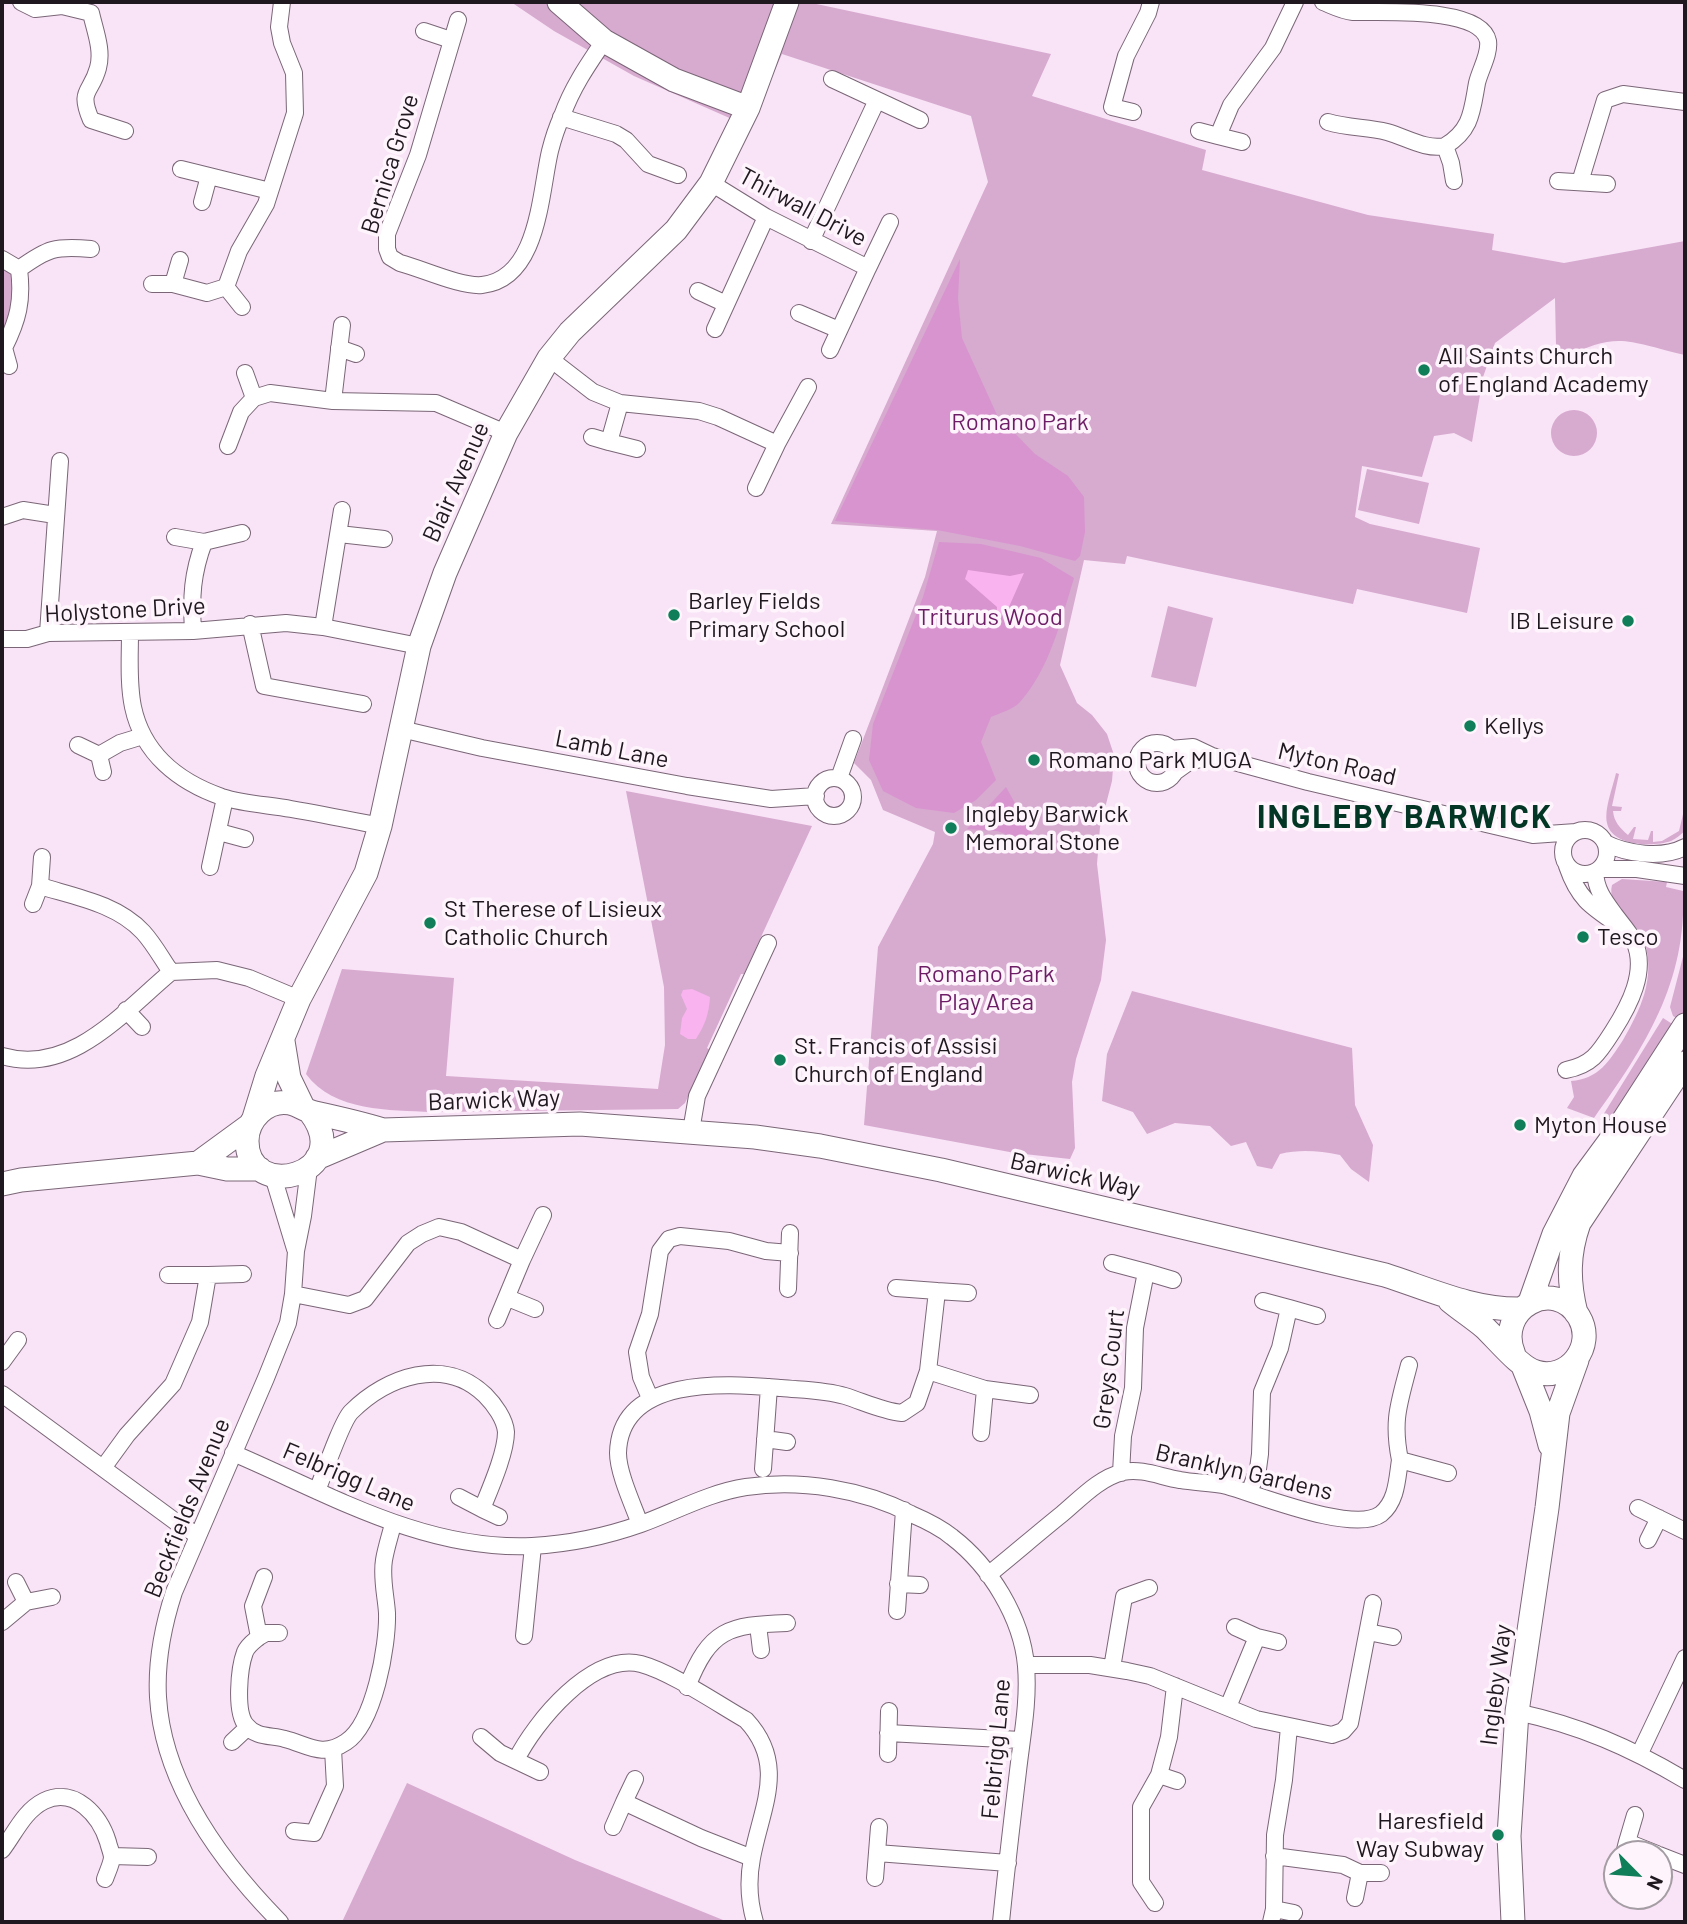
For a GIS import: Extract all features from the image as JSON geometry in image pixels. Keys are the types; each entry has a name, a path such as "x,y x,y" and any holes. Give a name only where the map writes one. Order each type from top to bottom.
{"street":[{"path":"21,2 35,9 62,6 90,13"},
{"path":"90,13 103,2"},
{"path":"152,284 173,284 207,293 226,286 239,251 266,204 295,113 294,73 282,43 279,27 282,2"},
{"path":"559,2 604,41 674,80 748,108"},
{"name":"Blair Avenue","path":"252,1121 267,1076 299,999 366,873 380,826 419,646 445,573 506,433 549,358 579,324 676,230 711,183 748,108 787,2"},
{"path":"1133,112 1112,107 1126,55 1151,2"},
{"path":"1218,136 1231,105 1273,48 1295,2"},
{"path":"1323,2 1350,12 1401,6 1475,25 1488,41 1471,118 1453,141 1445,146 1427,146 1390,133 1328,122"},
{"path":"90,13 99,47 98,68 85,95 85,126 125,131"},
{"name":"Bernica Grove","path":"458,20 418,155 387,234 387,249 390,257 470,286 496,282 510,274 530,243 550,151 561,117 574,84 604,41"},
{"path":"424,31 451,40"},
{"path":"832,79 920,120"},
{"path":"1580,181 1605,100 1623,94 1685,102"},
{"path":"811,241 877,100"},
{"path":"561,117 616,134 626,140 645,170 678,175"},
{"path":"1199,131 1242,142"},
{"path":"1445,146 1454,181"},
{"path":"181,169 270,191"},
{"path":"202,202 209,176"},
{"path":"1558,181 1607,184"},
{"name":"Thirwall Drive","path":"711,183 766,217 868,268 830,350"},
{"path":"715,329 766,217"},
{"path":"868,268 890,222"},
{"path":"19,269 56,247 90,249"},
{"path":"2,259 19,269"},
{"path":"173,284 180,260"},
{"path":"9,366 3,348 18,318 21,286 19,269"},
{"path":"226,286 242,307"},
{"path":"698,291 726,304"},
{"path":"799,313 839,330"},
{"path":"333,401 342,325"},
{"path":"339,348 356,354"},
{"path":"549,358 593,391 620,403 699,411 777,443"},
{"path":"245,373 254,398"},
{"path":"756,488 808,387"},
{"path":"228,446 241,412 254,398 270,393 333,401 436,403 506,433"},
{"path":"609,442 620,403"},
{"path":"592,437 637,449"},
{"path":"48,633 60,461"},
{"path":"2,517 23,510 55,514"},
{"path":"323,627 342,510"},
{"path":"175,537 204,542 242,533"},
{"path":"339,534 383,539"},
{"path":"193,631 191,594 195,565 204,542"},
{"name":"Holystone Drive","path":"2,639 27,639 48,633 193,631 286,623 323,627 419,646"},
{"path":"250,624 257,691 363,704"},
{"path":"130,632 130,686 133,709 143,736 156,756 178,775 193,785 225,798 380,826"},
{"name":"Lamb Lane","path":"401,729 482,748 687,786 771,799 816,796"},
{"path":"99,755 120,743 143,736"},
{"path":"839,778 853,739"},
{"path":"1175,772 1177,764 1170,748 1160,744 1145,747 1140,753 1138,768 1146,780 1154,783 1170,779 1189,762 1212,756"},
{"path":"78,745 99,755"},
{"name":"Myton Road","path":"1170,748 1193,747 1212,756 1308,782 1533,835 1576,832"},
{"path":"99,755 103,772"},
{"path":"830,778 845,781 853,794 847,811 833,816 818,806 816,796 821,783 830,778"},
{"path":"210,867 225,798"},
{"path":"840,815 846,831"},
{"path":"1625,930 1585,901 1574,885 1566,862 1564,843 1576,832 1591,831 1605,843 1634,853 1665,852 1685,847"},
{"path":"219,832 245,839"},
{"name":"Myton Road","path":"1533,835 1566,862"},
{"path":"1566,1070 1590,1062 1601,1049 1628,1006 1636,984 1639,962 1634,940 1601,897 1596,886 1597,870 1606,859 1605,843"},
{"path":"33,904 40,886 42,856"},
{"path":"1566,862 1580,874 1597,870 1637,869 1685,876"},
{"path":"40,886 97,903 126,918 143,932 171,972"},
{"path":"691,1131 697,1096 768,943"},
{"path":"2,1055 39,1060 65,1054 95,1036 171,972 217,970 249,978 299,999"},
{"path":"126,1010 142,1027"},
{"path":"1526,1306 1554,1234 1584,1176 1685,1026"},
{"path":"2,1184 198,1163 227,1169 267,1172 284,1177 299,1174 313,1163 321,1148 321,1133 289,1078 283,1041"},
{"path":"1576,1312 1560,1301 1540,1299 1526,1306 1516,1315 1510,1331 1509,1339 1519,1360 1534,1372 1545,1374 1568,1368 1577,1360 1582,1351 1584,1331 1570,1289 1569,1267 1579,1223 1685,1063"},
{"path":"198,1163 273,1104 287,1102 307,1110"},
{"name":"Barwick Way","path":"307,1110 383,1130 580,1124 755,1137 878,1156 1385,1275 1442,1295 1489,1307 1526,1306"},
{"path":"252,1121 247,1140 249,1151 267,1172"},
{"name":"Barwick Way","path":"313,1163 383,1130"},
{"name":"Beckfields Avenue","path":"275,1921 243,1882 194,1811 174,1767 163,1729 158,1697 159,1669 164,1626 174,1592 288,1323 296,1251 313,1163"},
{"name":"Beckfields Avenue","path":"267,1172 296,1251"},
{"path":"497,1320 542,1214"},
{"path":"293,1294 349,1305 365,1299 408,1243 439,1227 461,1232 522,1259"},
{"path":"788,1289 790,1233"},
{"path":"650,1398 641,1377 637,1352 650,1314 660,1251 669,1239 680,1236 716,1239 766,1251 790,1253"},
{"path":"1112,1263 1173,1280"},
{"name":"Greys Court","path":"1121,1473 1123,1436 1133,1388 1135,1328 1146,1272"},
{"path":"168,1275 243,1274"},
{"path":"103,1468 127,1435 173,1384 200,1322 208,1275"},
{"path":"896,1288 968,1293"},
{"path":"640,1524 618,1455 620,1437 628,1421 650,1398 702,1385 744,1385 836,1394 902,1413 917,1403 928,1371 937,1291"},
{"name":"Barwick Way","path":"1442,1295 1483,1326 1519,1360"},
{"path":"508,1298 535,1309"},
{"path":"1263,1301 1317,1316"},
{"path":"1249,1493 1258,1469 1260,1454 1262,1392 1280,1348 1289,1308"},
{"path":"2,1362 18,1340"},
{"name":"Ingleby Way","path":"1519,1360 1541,1411 1552,1454"},
{"name":"Ingleby Way","path":"1513,1922 1510,1812 1517,1712 1558,1413 1577,1360"},
{"name":"Branklyn Gardens","path":"988,1575 1091,1489 1121,1473 1137,1470 1180,1480 1225,1486 1303,1510 1371,1519 1380,1514 1394,1496 1400,1460 1395,1415 1409,1366"},
{"path":"928,1371 985,1389 1030,1395"},
{"path":"317,1491 349,1414 379,1391 410,1376 441,1372 477,1387 495,1405 506,1431 496,1472 482,1509"},
{"path":"763,1469 769,1387"},
{"path":"981,1433 985,1389"},
{"path":"2,1394 197,1535"},
{"path":"765,1440 788,1443"},
{"name":"Felbrigg Lane","path":"233,1453 393,1524 474,1542 533,1546 575,1540 640,1524 689,1504 744,1487 810,1486 875,1499 904,1510 952,1536 979,1562 1001,1595 1016,1626 1026,1665 1026,1704 1001,1922"},
{"path":"1400,1460 1448,1473"},
{"path":"459,1497 499,1517"},
{"path":"1637,1508 1685,1531"},
{"path":"897,1611 904,1510"},
{"path":"1648,1540 1659,1518"},
{"path":"279,1633 266,1633 259,1637 250,1644 244,1654 239,1710 247,1728 262,1736 285,1739 305,1748 333,1749 356,1733 365,1719 377,1685 387,1615 384,1561 393,1524"},
{"path":"524,1636 533,1546"},
{"path":"259,1637 253,1605 264,1577"},
{"path":"16,1582 26,1602"},
{"path":"898,1584 920,1585"},
{"path":"1112,1668 1124,1597 1149,1588"},
{"path":"2,1622 26,1602 52,1597"},
{"path":"1026,1665 1090,1665 1150,1676 1256,1718 1332,1735 1343,1731 1350,1723 1373,1603"},
{"path":"687,1687 694,1670 716,1637 729,1630 787,1623"},
{"path":"758,1625 761,1650"},
{"path":"1235,1627 1257,1637 1278,1642"},
{"path":"1368,1632 1392,1637"},
{"path":"1228,1707 1257,1637"},
{"path":"1640,1753 1685,1658"},
{"path":"516,1760 531,1733 572,1689 605,1668 626,1662 640,1664 746,1720 758,1732 767,1757 767,1797 752,1858 750,1899 755,1922"},
{"path":"1155,1903 1141,1882 1141,1807 1159,1775 1169,1737 1175,1686"},
{"path":"888,1754 889,1711"},
{"path":"1517,1712 1563,1722 1640,1753 1685,1780"},
{"path":"1289,1727 1274,1856 1272,1916 1294,1913"},
{"path":"232,1742 247,1728"},
{"path":"888,1733 1021,1740"},
{"path":"481,1737 500,1752 540,1772"},
{"path":"294,1831 317,1841 335,1786 333,1749"},
{"path":"1159,1775 1177,1782"},
{"path":"613,1826 635,1779"},
{"path":"2,1850 28,1813 48,1799 62,1796 75,1799 87,1807 104,1830 112,1856 105,1879"},
{"path":"624,1802 701,1838 752,1858"},
{"path":"1628,1840 1635,1815"},
{"path":"875,1878 879,1827"},
{"path":"877,1853 1008,1863"},
{"path":"112,1856 148,1857"},
{"path":"1274,1856 1343,1865 1360,1873 1381,1873"},
{"path":"1355,1898 1360,1873"}],"green space":[{"name":"Romano Park","path":"511,2 807,2 1051,54 1032,96 1206,150 1202,170 1368,215 1494,234 1492,250 1564,263 1685,241 1685,355 1637,343 1611,341 1564,359 1556,345 1555,298 1495,343 1483,377 1472,442 1454,433 1434,436 1422,477 1362,466 1355,517 1370,524 1480,548 1467,613 1357,589 1353,604 1127,556 1125,564 1084,560 1060,665 1077,703 1092,715 1107,734 1114,755 1112,781 1100,827 1097,864 1106,940 1101,980 1076,1059 1072,1082 1075,1148 1070,1159 1015,1153 864,1125 878,947 933,844 935,832 883,810 871,780 854,763 925,577 937,531 831,524 988,182 971,116 782,54 750,127 634,76 554,31"},
{"path":"2,259 21,286 2,348"},
{"path":"960,259 958,298 962,338 997,415 1035,454 1068,476 1084,497 1085,532 1080,556 1075,561 1020,546 937,530 835,521"},
{"path":"1574,410 1590,417 1597,433 1590,449 1574,456 1558,449 1551,433 1558,417"},
{"path":"1367,469 1429,483 1419,524 1358,510"},
{"name":"Triturus Wood","path":"939,542 981,544 1041,558 1074,578 1059,627 1039,674 1017,704 991,717 981,742 996,780 976,800 954,813 916,808 883,791 869,760 873,724 923,597"},
{"path":"1168,606 1213,618 1196,687 1151,677"},
{"path":"1616,773 1619,774 1612,806 1622,807 1621,811 1613,811 1618,824 1628,835 1636,827 1633,839 1648,840 1653,831 1653,842 1662,841 1679,831 1685,806 1685,831 1671,841 1655,844 1635,843 1617,837 1610,831 1606,817"},
{"path":"1006,787 1033,836 1017,838 997,831 967,829"},
{"path":"626,791 812,826 707,1048 710,1050 685,1103 678,1109 399,1111 347,1102 332,1096 306,1074 342,969 454,978 446,1076 658,1089 665,1045 664,987"},
{"path":"1622,879 1667,882 1666,887 1683,891 1682,924 1678,955 1659,1012 1646,1039 1594,1118 1567,1108 1574,1097 1571,1081 1596,1073 1613,1055 1641,1005 1647,981 1648,956 1642,935 1618,908 1611,893 1612,885"},
{"path":"1685,949 1685,1014 1682,1021 1673,1016 1670,1007"},
{"path":"1132,991 1352,1048 1355,1105 1373,1145 1369,1182 1351,1169 1340,1155 1325,1152 1288,1152 1280,1154 1272,1169 1257,1166 1246,1142 1231,1146 1210,1126 1175,1123 1147,1134 1133,1112 1102,1101 1107,1054"},
{"path":"1663,1018 1677,1027 1618,1115 1600,1120"},
{"path":"407,1783 575,1860 728,1922 342,1922"}],"shaded area":[{"path":"968,570 1010,576 1024,573 1008,609 996,621 997,607 965,579"},
{"path":"692,989 710,997 708,1014 702,1029 696,1039 688,1039 680,1034 682,1018 687,1009 681,995 683,990"}],"place":[{"name":"All Saints Church of England Academy","path":"1424,370"},
{"name":"Barley Fields Primary School","path":"674,615"},
{"name":"IB Leisure","path":"1628,621"},
{"name":"Kellys","path":"1470,726"},
{"name":"Romano Park MUGA","path":"1034,760"},
{"name":"Ingleby Barwick Memoral Stone","path":"951,828"},
{"name":"St Therese of Lisieux Catholic Church","path":"430,923"},
{"name":"Tesco","path":"1583,937"},
{"name":"St. Francis of Assisi Church of England","path":"780,1060"},
{"name":"Myton House","path":"1520,1125"},
{"name":"Haresfield Way Subway","path":"1498,1835"}],"district":[{"name":"INGLEBY BARWICK","path":"1405,817"}],"park label":[{"name":"Romano Park Play Area","path":"986,988"}]}
